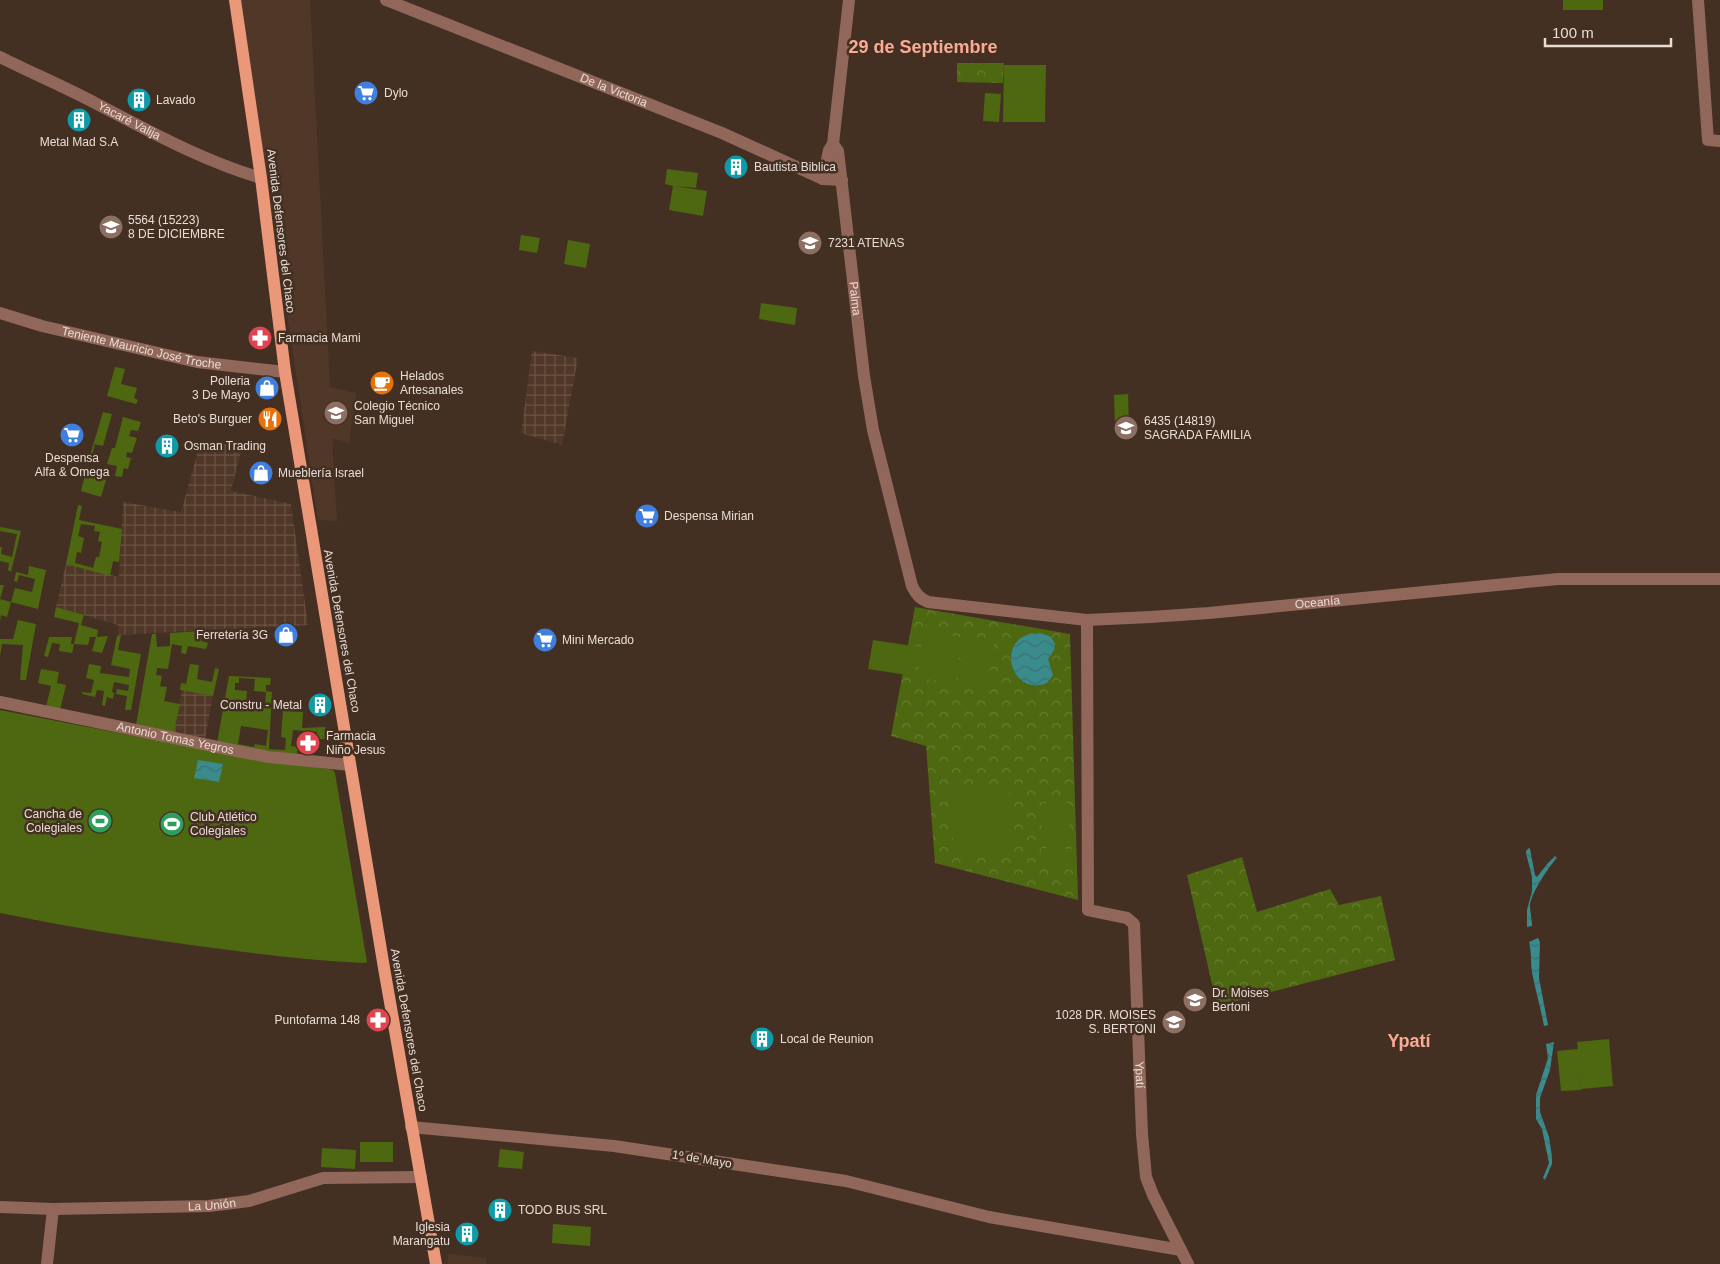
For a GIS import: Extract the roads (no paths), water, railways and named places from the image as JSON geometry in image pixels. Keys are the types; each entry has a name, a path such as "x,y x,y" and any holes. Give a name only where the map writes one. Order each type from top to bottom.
{"main road":[{"name":"Avenida Defensores del Chaco","path":"234,0 261,178 285,372 350,765 436,1264"}],"street":[{"name":"De la Victoria","path":"386,0 722,133 823,179 842,180"},
{"name":"Palma","path":"849,0 833,144 838,151 864,376 874,430 912,586 917,595"},
{"path":"1698,0 1714,141"},
{"name":"Yacaré Valija","path":"0,57 88,99 170,142 261,178"},
{"path":"823,179 829,150 833,144"},
{"name":"Teniente Mauricio José Troche","path":"0,313 42,326 197,362 285,372"},
{"name":"Oceanía","path":"917,595 928,602 1087,620 1199,614 1558,579 1720,579"},
{"name":"Ypatí","path":"1087,620 1088,910 1127,918 1134,924 1142,1134 1146,1177 1153,1195 1188,1264"},
{"name":"Antonio Tomas Yegros","path":"0,702 237,752 350,765"},
{"name":"1º de Mayo","path":"412,1127 614,1146 836,1180 989,1217 1181,1250"},
{"name":"La Unión","path":"0,1207 53,1209 209,1206 249,1201 323,1178 421,1177"},
{"path":"47,1264 53,1209"}],"water":[{"path":"1040,633 1051,637 1055,644 1054,650 1048,659 1053,675 1047,683 1034,685 1023,682 1016,674 1012,664 1012,653 1016,643 1025,636"},
{"path":"198,760 223,764 219,782 194,778"},
{"path":"1529,848 1537,877 1555,856 1557,858 1536,888 1530,906 1532,926 1527,927 1527,910 1532,891 1532,877 1526,853"},
{"path":"1538,938 1540,942 1539,978 1548,1025 1544,1026 1532,973 1529,942"},
{"path":"1554,1042 1550,1070 1540,1098 1540,1112 1549,1137 1552,1157 1552,1164 1545,1180 1543,1178 1549,1163 1542,1129 1536,1119 1536,1095 1548,1058 1546,1044"}],"place":[{"name":"Dylo","path":"366,93"},
{"name":"Lavado","path":"139,100"},
{"name":"Metal Mad S.A","path":"79,120"},
{"name":"Bautista Biblica","path":"736,167"},
{"name":"5564 (15223) 8 DE DICIEMBRE","path":"111,227"},
{"name":"7231 ATENAS","path":"810,243"},
{"name":"Farmacia Mami","path":"260,338"},
{"name":"Helados Artesanales","path":"382,383"},
{"name":"Polleria 3 De Mayo","path":"267,388"},
{"name":"Colegio Técnico San Miguel","path":"336,413"},
{"name":"Beto's Burguer","path":"270,419"},
{"name":"6435 (14819) SAGRADA FAMILIA","path":"1126,428"},
{"name":"Despensa Alfa & Omega","path":"72,435"},
{"name":"Osman Trading","path":"167,446"},
{"name":"Mueblería Israel","path":"261,473"},
{"name":"Despensa Mirian","path":"647,516"},
{"name":"Ferretería 3G","path":"286,635"},
{"name":"Mini Mercado","path":"545,640"},
{"name":"Constru - Metal","path":"320,705"},
{"name":"Farmacia Niño Jesus","path":"308,743"},
{"name":"Cancha de Colegiales","path":"100,821"},
{"name":"Club Atlético Colegiales","path":"172,824"},
{"name":"Dr. Moises Bertoni","path":"1195,1000"},
{"name":"Puntofarma 148","path":"378,1020"},
{"name":"1028 DR. MOISES S. BERTONI","path":"1174,1022"},
{"name":"Local de Reunion","path":"762,1039"},
{"name":"TODO BUS SRL","path":"500,1210"},
{"name":"Iglesia Marangatu","path":"467,1234"}],"district":[{"name":"29 de Septiembre","path":"923,47"},
{"name":"Ypatí","path":"1409,1041"}]}
